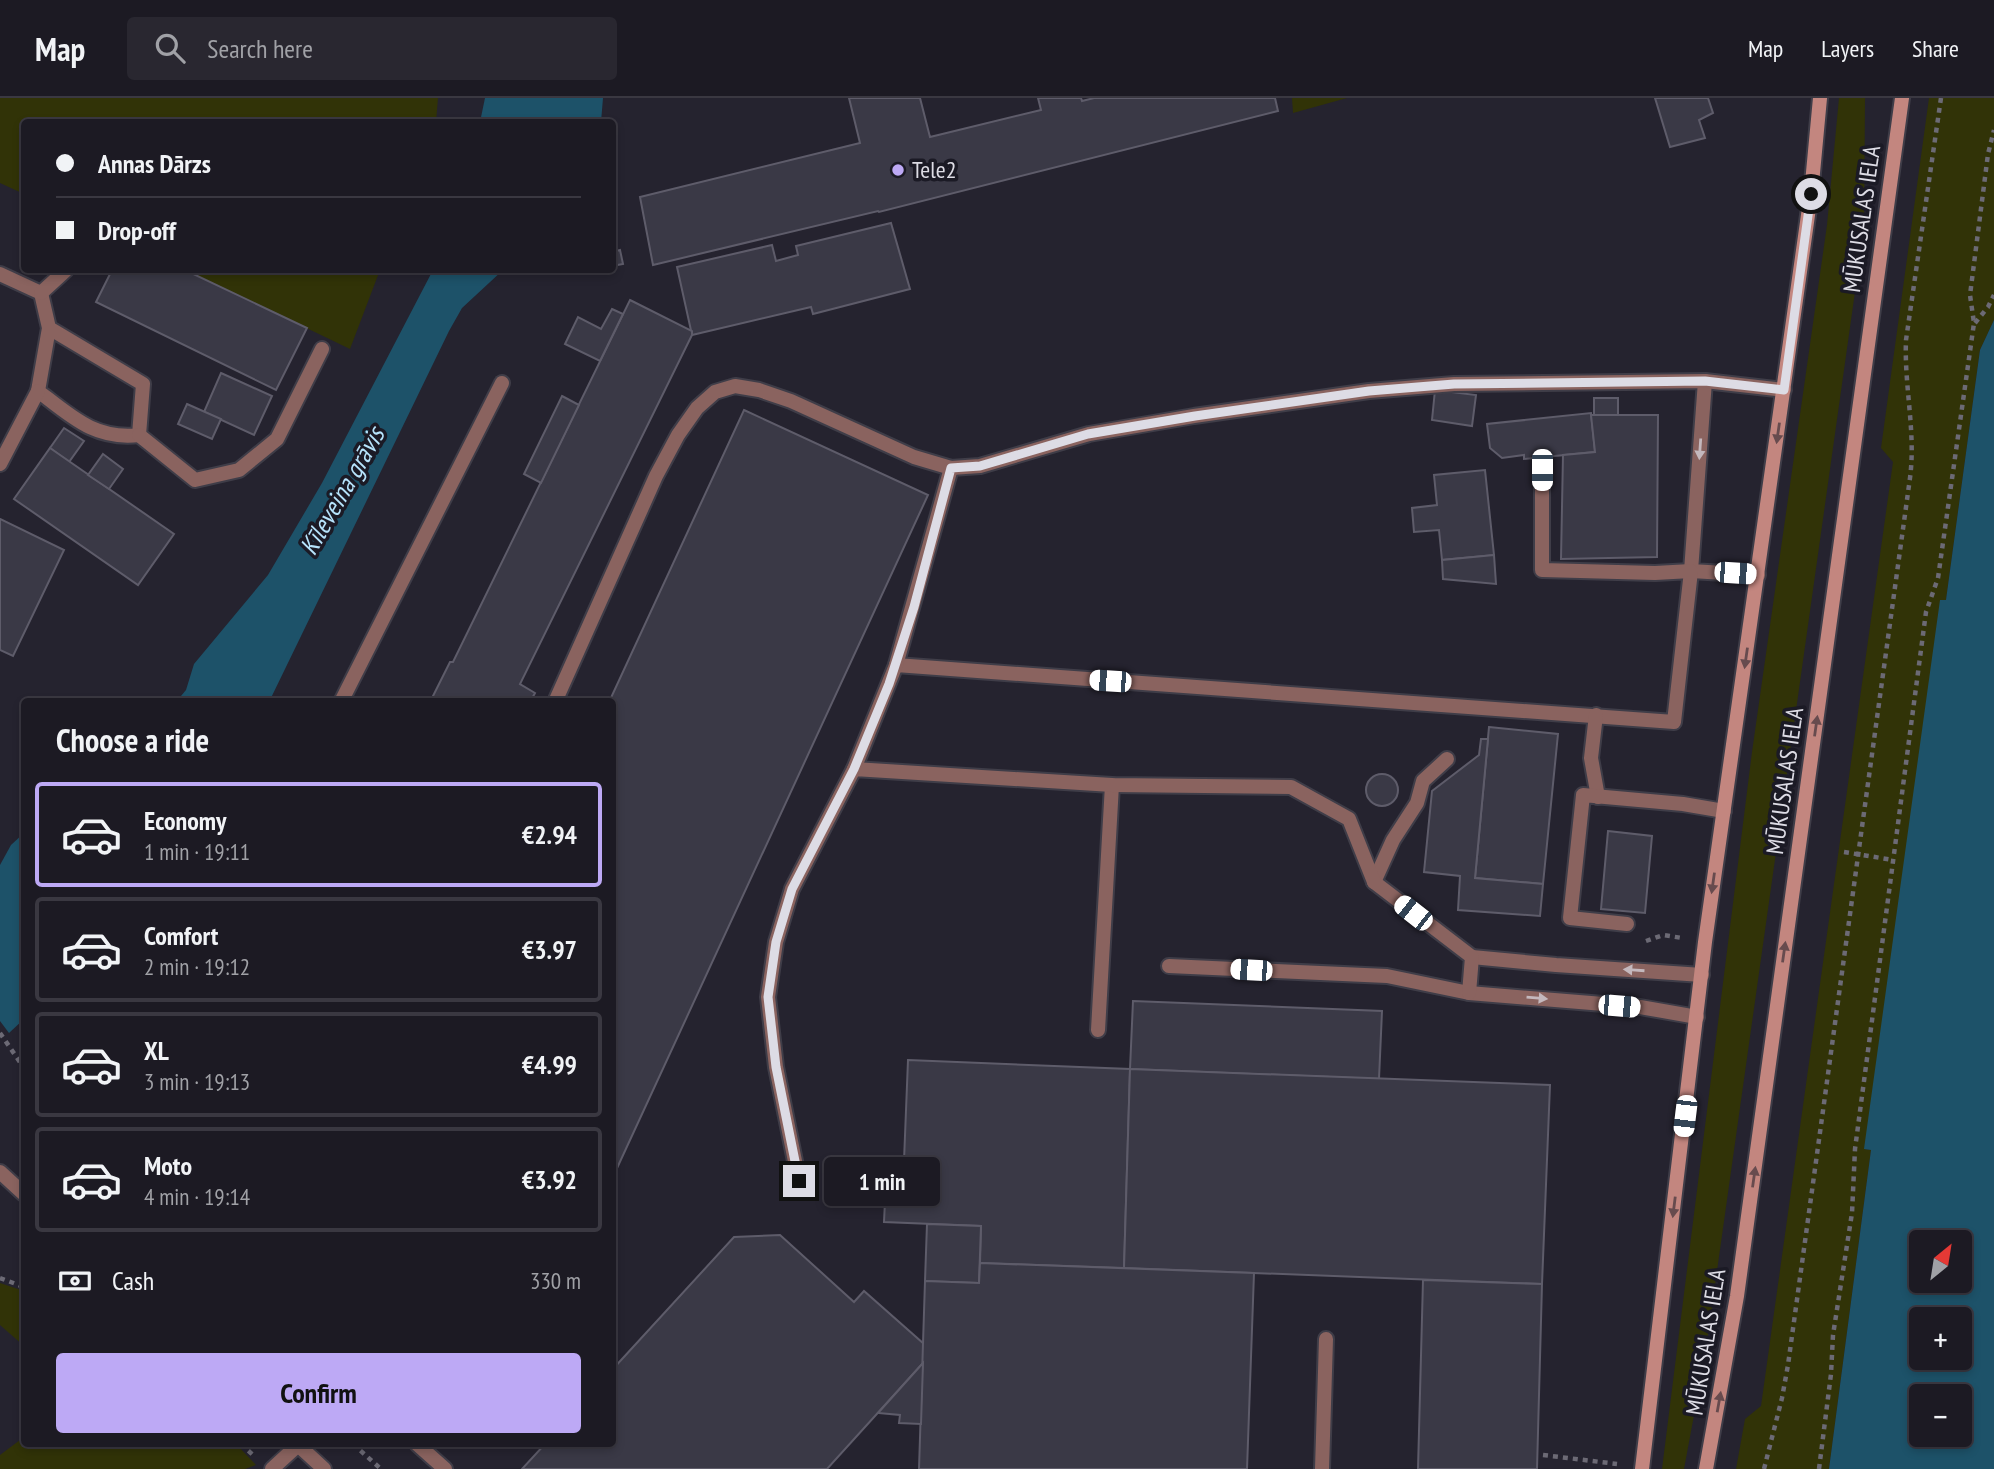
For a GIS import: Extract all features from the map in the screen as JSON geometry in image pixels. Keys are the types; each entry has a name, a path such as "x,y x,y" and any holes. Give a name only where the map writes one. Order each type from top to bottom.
{"main road":[{"name":"MŪKUSALAS IELA","path":"1642,1469 1702,975 1811,194 1820,98"},
{"name":"MŪKUSALAS IELA","path":"1706,1469 1737,1296 1902,98"}],"street":[{"path":"41,293 63,273"},
{"path":"0,274 41,293"},
{"path":"0,464 38,391 49,328 41,293"},
{"path":"49,328 143,384 139,435"},
{"path":"38,391 86,427 119,437 139,435 195,480 239,470 277,439 322,349"},
{"path":"557,698 656,476 678,435 697,408 715,392 735,386 759,390 791,401 914,457 951,468 980,466 1102,432 1369,391 1454,384 1705,381 1784,390"},
{"path":"895,665 1674,722 1692,571 1705,381"},
{"path":"343,698 502,383"},
{"path":"799,1181 776,1067 768,997 776,942 792,889 854,769 895,665 951,468"},
{"path":"1542,470 1542,570 1656,573 1692,571 1758,575"},
{"path":"1596,716 1591,758 1598,797"},
{"path":"1374,882 1393,840 1417,803 1423,781 1447,759"},
{"path":"854,769 1112,785 1291,787 1349,819 1374,882 1472,957 1702,975"},
{"path":"1098,1030 1112,785"},
{"path":"1627,924 1570,918 1583,795 1684,804 1724,811"},
{"path":"1469,993 1472,957"},
{"path":"1169,966 1387,976 1469,993 1640,1007 1697,1017"},
{"path":"0,1172 21,1191"},
{"path":"1322,1469 1326,1339"},
{"path":"272,1469 294,1447"},
{"path":"300,1447 324,1469"},
{"path":"420,1447 445,1469"}],"path":[{"path":"1764,1469 1788,1365 1912,466 1906,340 1941,98"},
{"path":"1819,1469 1833,1335 1852,1213 1855,1149 1926,612 1938,578 1974,323 1970,295 1988,154 1994,130"},
{"path":"1974,323 1994,295"},
{"path":"1844,852 1893,860"},
{"path":"0,1033 21,1064"},
{"path":"0,1278 21,1286"},
{"path":"356,1447 381,1469"},
{"path":"1543,1455 1618,1465"}],"shaded area":[{"path":"0,98 438,98 436,119 21,119 21,193 0,183"},
{"path":"1292,98 1347,98 1293,113"},
{"path":"1839,98 1865,98 1864,228 1705,1356 1684,1469 1662,1469 1752,752 1827,225"},
{"path":"1929,98 1994,98 1994,320 1980,350 1946,600 1941,600 1865,1149 1871,1150 1829,1469 1736,1469 1745,1419 1761,1406 1893,462 1881,448"},
{"path":"192,273 379,273 350,349"},
{"path":"0,1283 21,1290 21,1343 0,1325"},
{"path":"21,1439 21,1447 239,1447 256,1465 245,1469 0,1469 0,1455"}],"water":[{"path":"485,98 603,98 601,119 481,119"},
{"name":"Kīleveina grāvis","path":"431,273 500,273 462,308 449,331 271,698 179,698 186,690 194,664 268,575 322,483"},
{"path":"1994,320 1994,1469 1829,1469 1871,1150 1864,1149 1940,600 1946,600 1980,350"},
{"path":"21,836 21,1022 9,1033 0,1021 0,865 11,845"}],"building":[{"name":"Tele2","path":"849,98 920,98 930,137 1041,110 1038,98 1081,98 1082,101 1094,98 1275,98 1278,111 879,212 653,265 640,197 860,143"},
{"path":"1655,98 1708,98 1713,113 1699,120 1705,138 1670,147"},
{"path":"891,223 910,289 813,314 811,307 692,335 677,267 772,245 776,261 798,255 796,246"},
{"path":"620,250 623,264 616,265 616,251"},
{"path":"110,273 191,273 307,328 276,390 96,302"},
{"path":"630,300 692,331 520,684 535,693 532,698 432,698 450,662 453,662"},
{"path":"612,309 623,314 600,361 565,344 578,317 601,329"},
{"path":"221,373 272,396 254,435 204,412"},
{"path":"1435,390 1476,395 1472,426 1432,420"},
{"path":"562,396 579,405 541,483 524,474"},
{"path":"1594,398 1618,398 1618,415 1594,415"},
{"path":"187,404 221,419 212,439 178,424"},
{"path":"744,410 928,495 616,1170 616,698 611,698"},
{"path":"1591,413 1595,452 1524,459 1524,455 1502,458 1490,448 1487,424"},
{"path":"1591,415 1658,415 1657,557 1561,559 1563,455 1595,452"},
{"path":"64,428 84,441 69,462 50,448"},
{"path":"50,448 174,534 138,585 14,499"},
{"path":"103,454 123,469 109,489 88,475"},
{"path":"1485,470 1494,555 1442,560 1439,530 1414,532 1412,508 1437,505 1434,475"},
{"path":"0,519 64,550 13,656 0,650"},
{"path":"1494,555 1496,584 1443,579 1442,560"},
{"path":"1489,727 1558,734 1543,884 1475,878"},
{"path":"1481,739 1488,739 1475,878 1543,884 1540,916 1458,910 1460,876 1424,872 1432,791 1479,755"},
{"path":"1382,774 1393,779 1398,790 1393,801 1382,806 1371,801 1366,790 1371,779"},
{"path":"1608,831 1652,836 1645,913 1601,909"},
{"path":"1133,1001 1382,1011 1379,1079 1130,1069"},
{"path":"908,1060 1130,1069 1124,1268 980,1263 981,1226 884,1222 887,1160 904,1161"},
{"path":"1130,1069 1550,1085 1542,1284 1124,1268"},
{"path":"927,1224 981,1226 979,1283 925,1281"},
{"path":"780,1235 854,1302 864,1291 924,1344 923,1363 827,1469 522,1469 542,1447 616,1447 616,1366 734,1237"},
{"path":"980,1263 1254,1273 1247,1469 919,1469 925,1281 979,1283"},
{"path":"1423,1280 1542,1284 1537,1469 1418,1469"},
{"path":"923,1363 921,1424 899,1423 900,1415 878,1413"}],"place":[{"name":"Tele2","path":"898,170"}],"route":[{"path":"799,1181 776,1067 768,997 776,942 792,889 854,769 875,722 914,607 951,468 980,466 1088,434 1369,391 1454,384 1705,381 1784,390 1811,194"}]}
